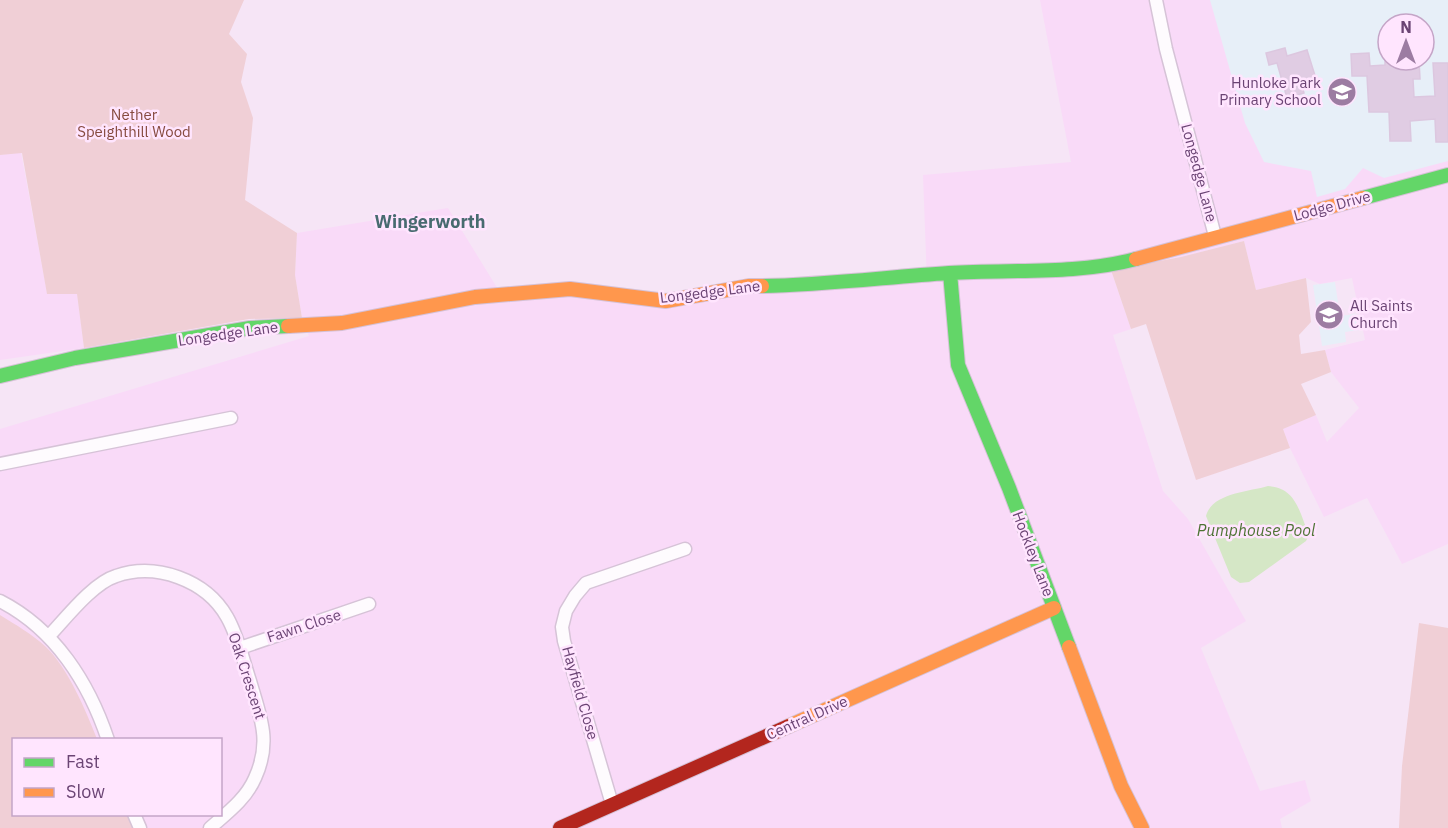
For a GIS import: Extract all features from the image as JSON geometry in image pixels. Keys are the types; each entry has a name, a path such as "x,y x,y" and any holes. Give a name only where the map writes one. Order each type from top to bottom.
{"street":[{"name":"Longedge Lane","path":"0,376 75,358 250,328 342,323 476,297 570,289 666,301 749,286 803,285 950,273 1099,267 1215,236 1166,49 1156,0"},
{"name":"Lodge Drive","path":"1215,236 1448,175"},
{"name":"Hockley Lane","path":"950,273 958,365 1009,488 1121,786 1142,828"},
{"path":"0,464 231,418"},
{"name":"Hayfield Close","path":"612,804 564,641 562,627 566,610 574,596 586,584 685,549"},
{"name":"Oak Crescent","path":"49,636 96,588 115,576 146,571 176,576 203,589 226,615 240,648 264,728 263,748 256,777 241,801 210,828"},
{"path":"0,601 12,607 49,636 85,686 99,714 107,738"},
{"name":"Fawn Close","path":"240,648 369,604"},
{"name":"Central Drive","path":"560,828 1054,608"}],"shaded area":[{"path":"1040,0 1448,0 1448,544 1402,564 1367,498 1324,517 1283,429 1316,415 1327,442 1359,408 1331,372 1325,350 1365,340 1352,278 1320,284 1306,278 1256,290 1244,241 1181,257 1111,270 1131,329 1113,335 1163,491 1188,519 1246,621 1201,648 1260,791 1305,780 1311,801 1280,819 1282,828 0,828 0,429 309,336 302,318 295,275 297,233 448,208 504,299 548,292 663,302 760,289 927,283 923,175 1071,162"},
{"name":"Hunloke Park Primary School","path":"1210,0 1448,0 1448,161 1384,178 1363,168 1345,189 1317,197 1311,171 1264,162 1245,123"},
{"path":"21,152 47,293 77,293 84,348 0,360 0,155"},
{"name":"All Saints Church","path":"1335,282 1340,316 1356,314 1359,330 1345,332 1346,342 1322,346 1313,285"}],"green space":[{"name":"Nether Speighthill Wood","path":"0,0 244,0 229,34 247,54 241,82 253,118 245,200 297,233 295,275 302,318 249,319 84,348 77,294 47,294 22,153 0,155"},
{"path":"1244,241 1256,290 1306,278 1311,322 1299,335 1301,354 1325,350 1331,372 1301,384 1316,415 1283,429 1290,448 1196,480 1146,324 1131,329 1111,270 1181,257"},
{"path":"0,615 46,647 62,666 76,690 97,738 12,738 12,816 127,816 133,828 0,828"},
{"path":"1419,623 1448,628 1448,828 1399,828 1402,766"}],"water":[{"name":"Pumphouse Pool","path":"1268,486 1285,491 1291,496 1309,535 1306,541 1249,582 1240,583 1231,577 1206,516 1215,502 1223,498"}],"building":[{"path":"1285,48 1287,56 1307,50 1317,82 1302,86 1304,93 1287,98 1277,63 1269,65 1266,53"},
{"name":"Hunloke Park Primary School","path":"1369,53 1370,66 1376,66 1376,72 1420,72 1420,79 1413,79 1414,97 1435,96 1434,72 1436,72 1436,63 1448,63 1448,142 1436,142 1435,119 1410,121 1411,141 1390,141 1389,112 1369,112 1367,76 1352,76 1351,54"}],"traffic: fast":[{"path":"1363,198 1448,175"},
{"path":"762,286 833,283 949,273 1067,269 1136,259"},
{"path":"950,273 958,365 1009,488 1069,647"},
{"path":"0,376 75,358 250,328 288,326"}],"traffic: slow":[{"path":"1136,259 1363,198"},
{"path":"288,326 342,323 475,297 570,289 666,301 749,286 762,286"},
{"path":"789,726 1054,608"},
{"path":"1069,647 1121,786 1142,828"}],"traffic: jam":[{"path":"560,828 789,726"}],"place":[{"name":"Hunloke Park Primary School","path":"1342,92"},
{"name":"All Saints Church","path":"1329,315"}],"district":[{"name":"Wingerworth","path":"430,222"}]}
